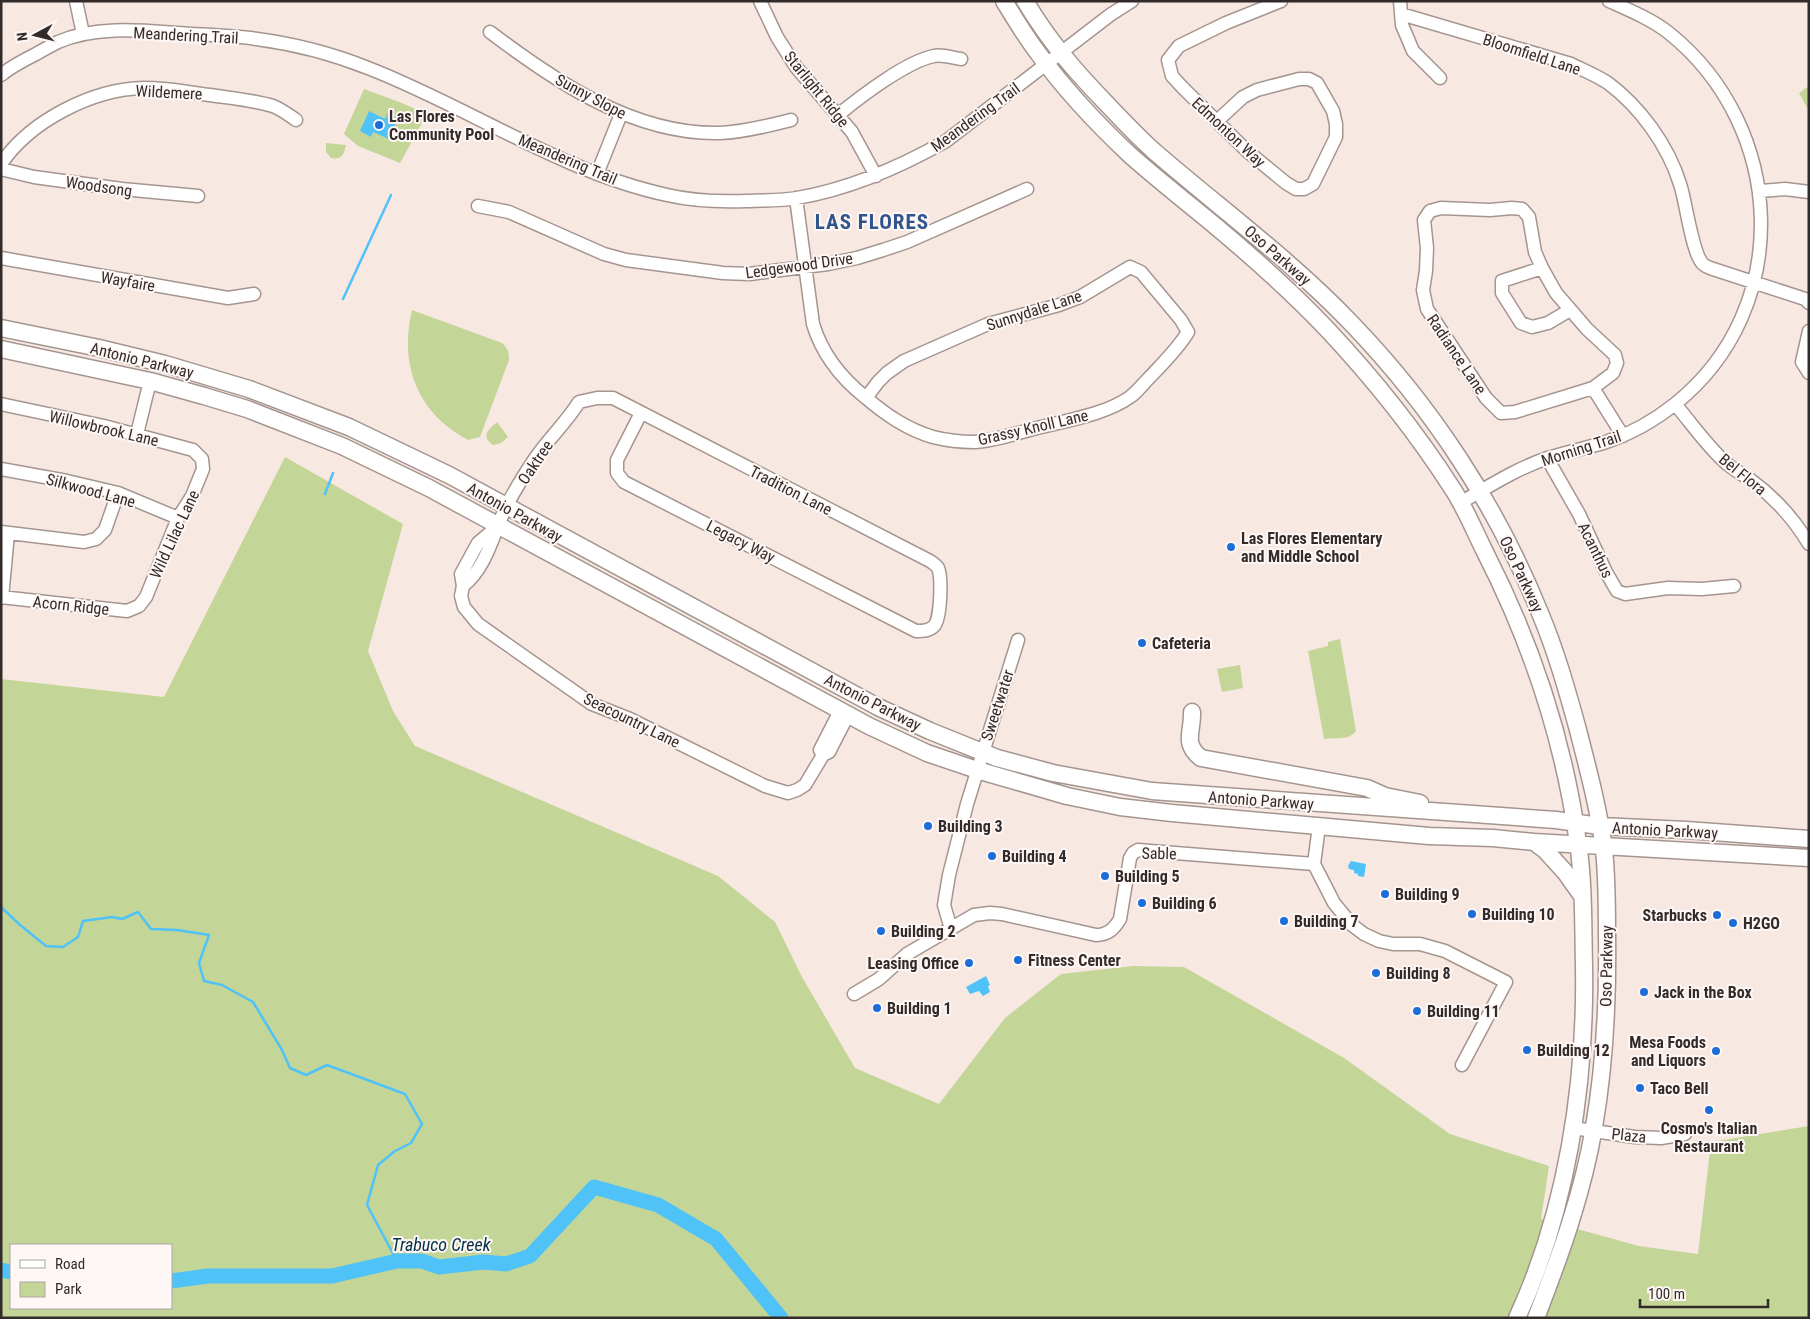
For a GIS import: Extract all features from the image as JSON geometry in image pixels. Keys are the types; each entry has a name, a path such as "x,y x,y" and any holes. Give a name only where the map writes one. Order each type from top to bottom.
{"main road":[{"name":"Oso Parkway","path":"1004,1 1046,64 1087,111 1134,158 1296,297 1361,366 1440,471 1460,503 1508,597 1529,647 1555,732 1578,844 1582,897 1585,1012 1579,1091 1563,1179 1537,1269 1520,1313"},
{"name":"Oso Parkway","path":"1025,1 1060,53 1114,112 1153,150 1236,218 1322,294 1353,324 1393,369 1480,491 1503,532 1540,612 1554,650 1588,768 1600,826 1607,889 1607,985 1603,1063 1594,1130 1566,1237 1536,1317"},
{"name":"Antonio Parkway","path":"1,328 148,360 249,389 349,427 449,475 878,707 982,753 1053,773 1152,791 1574,822 1600,826 1809,839"},
{"name":"Antonio Parkway","path":"1,349 150,381 247,409 342,446 429,488 844,713 927,753 977,770 1067,796 1120,807 1172,813 1429,836 1493,838 1809,858"},
{"path":"1192,712 1189,738 1194,753 1201,758 1367,788 1385,796 1417,802 1435,812"},
{"path":"1771,856 1774,852 1782,849 1783,838"},
{"path":"1534,842 1545,850 1565,872 1582,897"}],"street":[{"path":"76,1 83,34"},
{"name":"Starlight Ridge","path":"760,1 777,37 796,67 852,132 876,176"},
{"name":"Meandering Trail","path":"1,75 17,64 59,42 83,34 148,30 256,39 329,56 366,67 408,85 578,167 642,189 669,196 729,202 796,198 842,188 876,176 922,155 946,141 1110,15 1132,1"},
{"name":"Edmonton Way","path":"1217,121 1243,97 1257,90 1299,79 1309,79 1317,83 1333,111 1336,137 1313,184 1304,189 1296,189 1247,151 1217,121 1172,76 1168,60 1179,46 1281,1"},
{"path":"1609,1 1625,4"},
{"name":"Morning Trail","path":"1460,503 1547,458 1623,436 1675,404 1696,385 1722,353 1739,323 1755,282 1762,215 1760,191 1752,154 1745,134 1722,90 1704,66 1667,31 1625,4"},
{"path":"1401,8 1402,25 1413,51 1440,78"},
{"name":"Bloomfield Lane","path":"1401,8 1571,64 1594,74 1608,83 1647,122 1671,161 1680,184 1696,250 1702,264 1755,282"},
{"name":"Sunny Slope","path":"490,32 537,66 621,114 654,125 684,131 719,133 750,130 791,120"},
{"path":"838,115 858,98 916,62 935,55 961,59"},
{"name":"Wildemere","path":"1,164 36,127 87,100 116,91 144,88 228,97 274,106 296,120"},
{"path":"597,174 621,114"},
{"name":"Woodsong","path":"1,168 34,177 83,184 198,196"},
{"name":"Ledgewood Drive","path":"478,206 509,212 604,254 626,260 723,273 749,274 804,268 857,258 907,242 1027,188"},
{"path":"1760,191 1785,189 1809,192"},
{"name":"Grassy Knoll Lane","path":"796,198 813,324 820,344 837,370 866,398 898,422 933,437 974,442 992,440 1116,405 1131,396 1178,348 1188,332"},
{"name":"Radiance Lane","path":"1442,208 1522,209 1529,217 1535,252 1542,268 1556,293 1587,329 1615,355 1617,363 1613,373 1593,388 1515,412 1501,413 1486,398 1427,308 1423,290 1426,264 1424,220 1430,212 1442,208"},
{"name":"Wayfaire","path":"1,258 228,298 254,294"},
{"name":"Sunnydale Lane","path":"866,398 882,377 904,361 988,324 1059,305 1080,297 1130,268 1141,272 1181,320 1188,332"},
{"path":"1542,268 1502,281 1502,293 1521,323 1532,327 1548,324 1570,310"},
{"path":"1755,282 1805,299 1809,303"},
{"path":"1809,331 1802,362 1809,372"},
{"path":"137,434 150,381"},
{"path":"1593,388 1623,436"},
{"name":"Tradition Lane","path":"579,402 597,398 613,398 930,561 937,566 941,575 938,617 935,625 927,631"},
{"name":"Oaktree","path":"498,526 507,506 534,460 579,402"},
{"name":"Willowbrook Lane","path":"1,404 137,434 193,450 202,459"},
{"name":"Bel Flora","path":"1675,404 1710,447 1728,464 1776,501 1807,537"},
{"name":"Legacy Way","path":"640,413 617,460 617,473 624,482 916,630 927,631"},
{"name":"Acanthus","path":"1547,458 1617,591 1625,594 1668,588 1734,586"},
{"name":"Wild Lilac Lane","path":"139,606 146,597 178,518 192,496 203,469 202,459"},
{"name":"Silkwood Lane","path":"1,469 67,481 118,493 178,518"},
{"path":"2,597 4,532 84,542 96,539 105,530 118,493"},
{"name":"Seacountry Lane","path":"498,526 478,543 461,574 464,607 478,624 592,704 630,718 765,786 788,793 805,785 823,755 820,750 844,713"},
{"name":"Acorn Ridge","path":"2,597 128,611 139,606"},
{"name":"Sweetwater","path":"977,770 1018,640"},
{"path":"951,928 944,905 949,875 977,770"},
{"path":"1319,826 1314,864 1334,903 1352,925 1364,934 1393,944 1420,944 1444,951 1506,982 1462,1065"},
{"name":"Sable","path":"854,994 879,979 907,954 974,915 1002,914 1096,936 1104,935 1116,927 1120,919 1130,858 1138,850 1314,864"},
{"name":"Plaza","path":"1573,1128 1661,1138 1685,1134"}],"green space":[{"path":"1809,86 1809,111 1799,93"},
{"path":"364,89 427,114 400,163 358,146 344,134"},
{"path":"326,143 346,145 342,156 331,158 326,152"},
{"path":"412,310 502,343 507,349 509,360 480,437 468,440 450,429 424,402 416,386 408,350"},
{"path":"497,422 508,437 501,443 493,445 486,436"},
{"path":"285,457 403,524 368,651 393,711 415,746 718,876 775,922 802,977 855,1068 939,1104 1005,1018 1061,974 1133,966 1184,967 1344,1058 1450,1134 1549,1166 1541,1219 1639,1246 1698,1254 1711,1142 1809,1126 1809,1318 1,1318 1,679 164,697"},
{"path":"1340,639 1356,731 1346,737 1324,739 1308,651 1328,646 1328,642"},
{"path":"1240,665 1243,688 1222,692 1217,669"}],"water":[{"name":"Las Flores Community Pool","path":"369,111 385,119 388,113 398,118 389,139 373,132 371,137 360,131"},
{"path":"1351,861 1366,864 1364,877 1358,876 1358,874 1354,873 1354,870 1349,869 1348,866"},
{"path":"986,976 990,985 988,986 990,992 983,996 979,991 970,994 966,987"}],"waterway":[{"path":"343,299 391,195"},
{"path":"325,494 333,473"},
{"path":"1,907 46,946 63,947 78,937 83,921 112,917 122,919 138,912 151,929 177,930 209,935 199,963 204,981 222,985 253,1002 282,1050 290,1068 306,1075 327,1065 405,1094 422,1124 411,1143 395,1151 378,1165 367,1205 397,1261"},
{"name":"Trabuco Creek","path":"172,1281 208,1276 332,1276 397,1261 422,1261 439,1267 484,1262 506,1264 530,1256 594,1187 658,1205 716,1239 781,1318"},
{"name":"Trabuco Creek","path":"1,1270 10,1272"}],"place":[{"name":"Las Flores Community Pool","path":"379,125"},
{"name":"Las Flores Elementary and Middle School","path":"1231,547"},
{"name":"Cafeteria","path":"1142,643"},
{"name":"Building 3","path":"928,826"},
{"name":"Building 4","path":"992,856"},
{"name":"Building 5","path":"1105,876"},
{"name":"Building 9","path":"1385,894"},
{"name":"Building 6","path":"1142,903"},
{"name":"Building 10","path":"1472,914"},
{"name":"Starbucks","path":"1717,915"},
{"name":"Building 7","path":"1284,921"},
{"name":"H2GO","path":"1733,923"},
{"name":"Building 2","path":"881,931"},
{"name":"Fitness Center","path":"1018,960"},
{"name":"Leasing Office","path":"969,963"},
{"name":"Building 8","path":"1376,973"},
{"name":"Jack in the Box","path":"1644,992"},
{"name":"Building 1","path":"877,1008"},
{"name":"Building 11","path":"1417,1011"},
{"name":"Building 12","path":"1527,1050"},
{"name":"Mesa Foods and Liquors","path":"1716,1051"},
{"name":"Taco Bell","path":"1640,1088"},
{"name":"Cosmo's Italian Restaurant","path":"1709,1110"}],"district":[{"name":"LAS FLORES","path":"872,222"}]}
